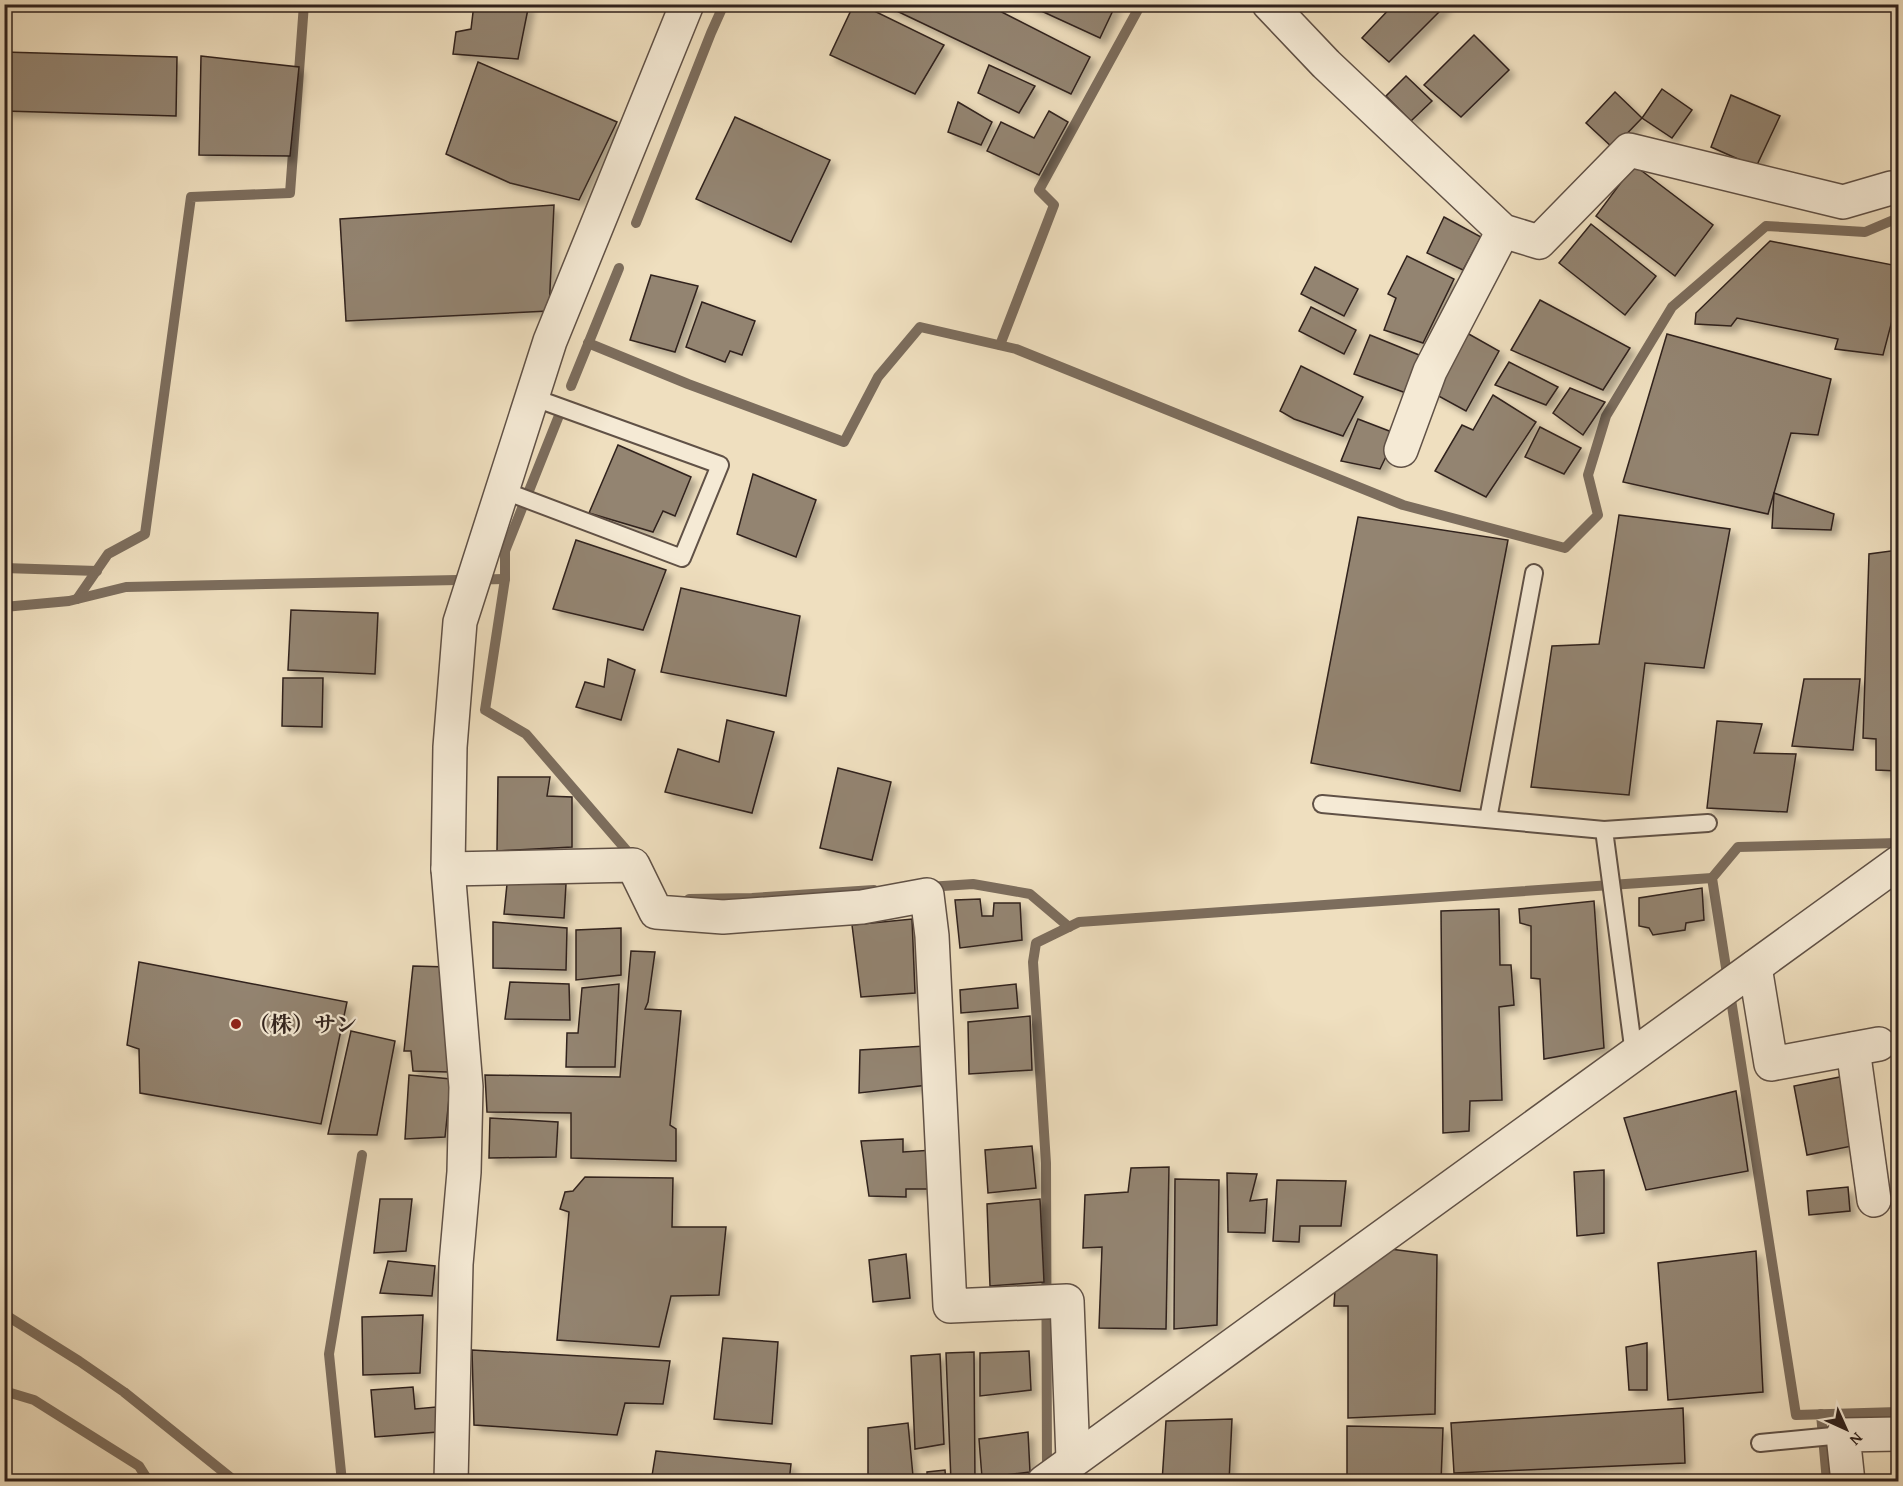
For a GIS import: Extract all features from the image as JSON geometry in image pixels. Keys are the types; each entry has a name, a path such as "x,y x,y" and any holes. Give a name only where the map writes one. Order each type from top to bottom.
{"street":[{"path":"451,1478 456,1264 464,1172 466,1087 448,869 451,735 460,622 473,582 510,493 541,401 550,341 687,4"},
{"path":"1269,4 1326,64 1503,231 1539,242 1629,150 1843,202 1891,188 1899,189"},
{"path":"1401,450 1430,371 1503,231"},
{"path":"1044,1482 1899,863"},
{"path":"448,869 633,865 656,912 723,917 862,907 927,895 932,936 950,1306 1067,1302 1074,1459"},
{"path":"1736,980 1771,1064 1866,1046 1874,1200"},
{"path":"1848,1482 1844,1435 1899,1434"}],"lane":[{"path":"510,493 682,558 720,465 541,401"},
{"path":"1488,819 1534,573"},
{"path":"1323,804 1604,830 1708,823"},
{"path":"1604,830 1634,1054"},
{"path":"1760,1443 1844,1435"}],"building":[{"path":"474,4 529,4 518,59 453,54 456,32 471,29"},
{"path":"854,4 860,4 944,45 915,94 830,55"},
{"path":"882,4 986,4 1090,57 1071,94"},
{"path":"1026,4 1116,4 1100,38"},
{"path":"1394,4 1447,4 1389,62 1362,38"},
{"path":"1474,35 1509,70 1461,117 1424,85"},
{"path":"4,52 177,57 176,116 4,111"},
{"path":"201,56 299,67 290,156 199,155"},
{"path":"478,62 617,122 579,200 510,183 446,154"},
{"path":"989,65 1035,86 1019,113 978,93"},
{"path":"1406,76 1432,101 1411,121 1386,96"},
{"path":"1662,89 1692,110 1672,138 1642,118"},
{"path":"1615,92 1642,118 1613,148 1586,123"},
{"path":"1731,95 1780,116 1756,167 1711,147"},
{"path":"958,102 992,122 981,145 948,132"},
{"path":"1049,111 1068,122 1039,175 987,151 1001,122 1034,138"},
{"path":"735,117 830,160 791,242 696,199"},
{"path":"1634,165 1713,225 1675,276 1596,216"},
{"path":"554,205 549,311 346,321 340,219"},
{"path":"1444,217 1481,237 1463,270 1427,253"},
{"path":"1591,224 1656,276 1625,315 1559,263"},
{"path":"1770,241 1898,266 1898,298 1883,355 1835,349 1838,339 1737,318 1731,326 1695,324 1696,313"},
{"path":"1407,256 1454,279 1423,343 1384,330 1396,298 1388,294"},
{"path":"1315,267 1358,289 1344,316 1301,294"},
{"path":"651,275 698,286 675,352 630,340"},
{"path":"1540,300 1630,348 1603,390 1511,350"},
{"path":"702,302 755,321 742,355 730,351 725,362 686,347"},
{"path":"1311,307 1356,330 1344,354 1299,331"},
{"path":"1467,333 1499,351 1466,411 1433,393"},
{"path":"1667,334 1831,379 1818,435 1791,433 1768,514 1623,482"},
{"path":"1370,335 1424,357 1406,393 1354,374"},
{"path":"1509,362 1558,387 1546,405 1495,385"},
{"path":"1301,366 1363,397 1343,436 1294,419 1280,411"},
{"path":"1570,388 1605,402 1583,435 1553,413"},
{"path":"1493,395 1536,422 1486,497 1435,471 1462,425 1473,430"},
{"path":"1358,419 1397,434 1380,469 1341,461"},
{"path":"1540,427 1581,448 1564,474 1525,457"},
{"path":"618,445 691,477 675,516 663,511 653,532 589,513"},
{"path":"753,474 816,500 796,557 737,534"},
{"path":"1774,493 1834,514 1831,530 1772,528"},
{"path":"1619,515 1730,529 1704,668 1645,663 1629,795 1531,787 1552,646 1599,644"},
{"path":"1358,517 1508,540 1460,791 1311,763"},
{"path":"576,540 666,570 643,630 553,609"},
{"path":"1898,550 1898,771 1876,770 1876,739 1863,738 1869,554"},
{"path":"681,588 800,616 786,696 661,672"},
{"path":"291,610 378,613 375,674 288,670"},
{"path":"608,659 635,670 621,720 576,707 585,682 604,687"},
{"path":"283,678 323,678 322,727 282,726"},
{"path":"1804,679 1860,679 1853,750 1792,746"},
{"path":"727,720 774,732 752,813 665,792 678,749 719,762"},
{"path":"1717,721 1762,724 1754,753 1796,754 1787,812 1707,808"},
{"path":"838,768 891,782 872,860 820,848"},
{"path":"498,777 550,777 547,796 572,797 572,847 497,851"},
{"path":"507,884 566,884 564,918 504,914"},
{"path":"1702,888 1704,920 1686,923 1685,930 1653,935 1649,928 1639,926 1639,898"},
{"path":"980,899 982,916 993,916 994,903 1020,903 1022,940 960,948 955,900"},
{"path":"1594,901 1604,1048 1544,1059 1540,979 1531,978 1531,926 1520,923 1519,909"},
{"path":"1499,909 1500,965 1511,965 1514,1005 1499,1007 1502,1100 1470,1101 1469,1131 1443,1133 1441,911"},
{"path":"912,919 915,993 861,997 852,925"},
{"path":"493,922 567,928 566,970 493,968"},
{"path":"621,928 621,975 576,980 576,930"},
{"path":"631,951 655,952 645,1009 681,1011 670,1125 676,1129 676,1161 571,1158 571,1113 487,1112 485,1075 620,1077"},
{"name":"（株）サン","path":"139,962 347,1002 321,1124 140,1093 139,1049 127,1045"},
{"path":"413,966 448,967 448,1072 413,1071 411,1051 404,1051"},
{"path":"510,982 569,984 570,1020 505,1019"},
{"path":"619,984 615,1067 566,1067 567,1033 578,1033 582,988"},
{"path":"1016,984 1018,1008 961,1013 960,990"},
{"path":"1030,1016 1032,1070 969,1074 968,1022"},
{"path":"351,1031 395,1041 377,1135 328,1134"},
{"path":"925,1046 928,1085 859,1093 860,1050"},
{"path":"409,1075 451,1079 445,1137 405,1139"},
{"path":"1845,1076 1852,1146 1807,1155 1794,1086"},
{"path":"1736,1091 1748,1171 1646,1190 1624,1118"},
{"path":"490,1118 558,1122 556,1157 489,1158"},
{"path":"903,1139 903,1152 933,1150 934,1189 906,1189 906,1197 869,1196 861,1141"},
{"path":"1032,1146 1036,1188 988,1193 985,1150"},
{"path":"1169,1167 1166,1329 1099,1328 1102,1247 1083,1248 1085,1195 1128,1192 1131,1168"},
{"path":"1604,1170 1604,1233 1577,1236 1574,1172"},
{"path":"1227,1173 1257,1174 1250,1201 1267,1199 1265,1233 1228,1232"},
{"path":"585,1177 673,1178 672,1227 726,1227 719,1295 671,1296 659,1347 557,1340 569,1212 560,1209 565,1192 573,1191"},
{"path":"1175,1179 1219,1180 1217,1325 1174,1329"},
{"path":"1277,1180 1346,1181 1341,1226 1300,1226 1299,1242 1273,1241"},
{"path":"1848,1187 1850,1211 1809,1215 1807,1191"},
{"path":"380,1199 412,1199 406,1251 374,1253"},
{"path":"1040,1199 1044,1282 990,1286 987,1204"},
{"path":"1390,1249 1437,1255 1435,1414 1348,1418 1348,1306 1334,1306 1335,1290"},
{"path":"1756,1251 1763,1392 1668,1400 1658,1263"},
{"path":"906,1254 910,1298 873,1302 869,1260"},
{"path":"388,1261 435,1266 432,1296 380,1293"},
{"path":"423,1315 420,1373 363,1375 362,1317"},
{"path":"723,1338 778,1342 772,1424 714,1419"},
{"path":"1647,1343 1647,1390 1629,1390 1626,1347"},
{"path":"472,1350 670,1361 663,1404 625,1403 617,1435 474,1425"},
{"path":"1029,1351 1031,1390 980,1396 980,1353"},
{"path":"974,1352 975,1482 951,1482 946,1353"},
{"path":"940,1354 944,1444 915,1449 911,1356"},
{"path":"413,1387 415,1409 436,1407 438,1432 375,1437 371,1390"},
{"path":"1683,1408 1685,1463 1454,1473 1451,1423"},
{"path":"1232,1419 1229,1482 1162,1482 1166,1421"},
{"path":"908,1423 913,1476 903,1482 857,1482 857,1478 868,1476 868,1428"},
{"path":"1347,1426 1443,1428 1441,1482 1347,1482"},
{"path":"1028,1432 1030,1472 982,1478 979,1439"},
{"path":"656,1451 791,1464 789,1482 651,1482"},
{"path":"945,1470 946,1482 927,1482 927,1472"},
{"path":"845,1476 844,1482 796,1482 796,1479"}],"waterway":[{"path":"77,599 108,554 145,534 191,197 290,193 304,4"},
{"path":"636,223 724,4"},
{"path":"1000,345 1054,205 1039,190 1141,4"},
{"path":"588,343 688,384 844,442 878,377 920,327 1016,349 1403,505 1565,548 1598,515 1588,475 1606,416 1672,307 1766,226 1865,232 1898,218"},
{"path":"571,386 619,268"},
{"path":"562,408 505,551 505,579 485,710 526,734 634,859"},
{"path":"4,568 97,571"},
{"path":"4,607 69,601 126,587 505,579"},
{"path":"1898,843 1738,847 1712,878 1796,1415 1898,1412"},
{"path":"1047,1472 1046,1163 1033,962 1036,943 1079,922 1712,878"},
{"path":"928,887 973,884 1030,894 1069,927"},
{"path":"689,899 752,898 874,890"},
{"path":"342,1482 329,1354 362,1155"},
{"path":"4,1314 124,1392 236,1482"},
{"path":"4,1391 34,1400 139,1466 149,1482"},
{"path":"1821,1414 1827,1482"}],"place":[{"name":"（株）サン","path":"236,1024"}]}
